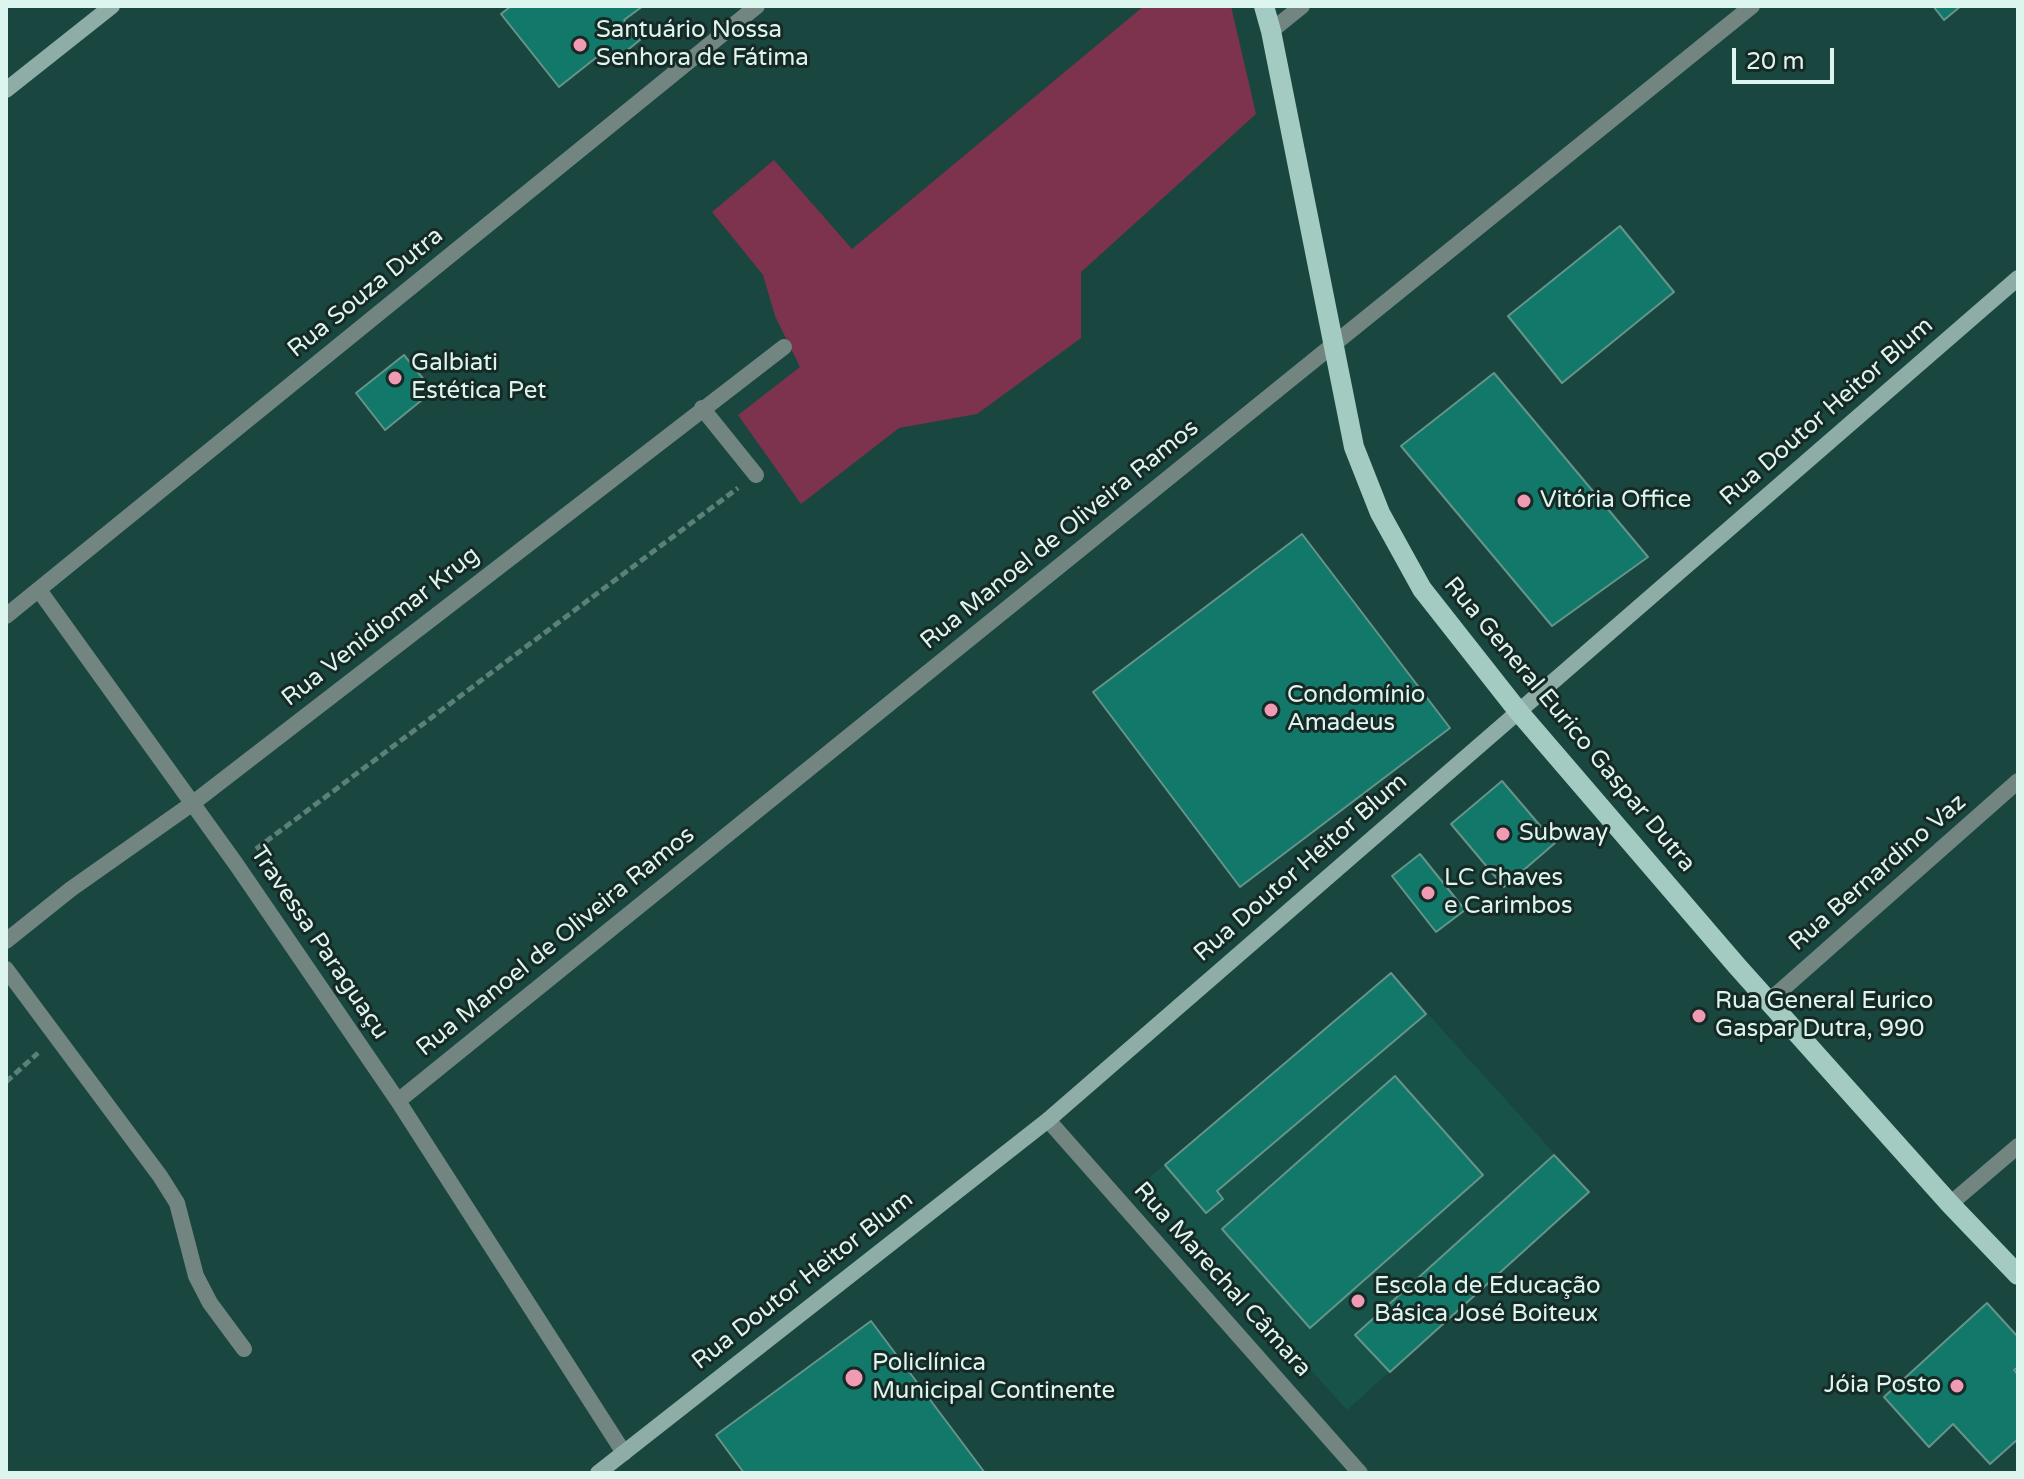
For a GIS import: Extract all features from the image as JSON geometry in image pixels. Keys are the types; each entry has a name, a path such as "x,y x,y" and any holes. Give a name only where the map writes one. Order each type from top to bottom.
{"main road":[{"name":"Rua General Eurico Gaspar Dutra","path":"1264,6 1354,447 1380,513 1422,589 1518,711 1769,1001 1950,1204 2018,1275"}],"street":[{"path":"6,90 112,6"},
{"name":"Rua Souza Dutra","path":"6,616 757,6"},
{"path":"1271,31 1302,6"},
{"name":"Rua Manoel de Oliveira Ramos","path":"398,1101 1752,6"},
{"name":"Rua Doutor Heitor Blum","path":"598,1473 1048,1120 2018,278"},
{"name":"Rua Venidiomar Krug","path":"6,941 71,889 193,803 784,347"},
{"path":"702,408 756,475"},
{"name":"Travessa Paraguaçu","path":"39,590 236,864 398,1101 624,1453"},
{"name":"Rua Bernardino Vaz","path":"1769,1001 2018,781"},
{"path":"6,969 177,1203 196,1276 210,1303 244,1349"},
{"name":"Rua Marechal Câmara","path":"1048,1120 1360,1473"},
{"path":"1950,1204 2018,1146"}],"path":[{"path":"236,864 756,475"},
{"path":"6,1082 57,1036"}],"shaded area":[{"path":"1144,6 1231,6 1256,114 1081,272 1081,338 977,414 899,428 801,504 738,415 800,367 775,316 763,275 712,212 774,160 852,249"},
{"name":"Escola de Educação Básica José Boiteux","path":"1391,973 1589,1192 1347,1410 1143,1183"}],"building":[{"name":"Santuário Nossa Senhora de Fátima","path":"511,6 643,6 624,20 640,40 615,60 607,49 559,87 501,14"},
{"path":"1933,6 1961,6 1944,20"},
{"path":"1620,226 1674,292 1562,383 1508,316"},
{"path":"404,355 433,391 385,430 356,393"},
{"name":"Vitória Office","path":"1494,373 1648,557 1552,626 1401,446"},
{"name":"Condomínio Amadeus","path":"1302,534 1450,728 1240,887 1093,692"},
{"name":"Subway","path":"1502,781 1555,843 1504,887 1451,824"},
{"name":"LC Chaves e Carimbos","path":"1420,854 1465,910 1436,932 1392,876"},
{"path":"1391,973 1426,1014 1217,1191 1223,1199 1206,1213 1165,1165"},
{"path":"1395,1076 1483,1175 1310,1328 1222,1229"},
{"path":"1554,1155 1589,1192 1390,1372 1355,1335"},
{"name":"Jóia Posto","path":"1987,1303 2018,1337 2018,1367 2014,1370 2018,1375 2018,1439 1990,1464 1953,1424 1929,1447 1884,1397"},
{"name":"Policlínica Municipal Continente","path":"871,1321 985,1473 744,1473 716,1435"}],"place":[{"name":"Santuário Nossa Senhora de Fátima","path":"580,45"},
{"name":"Galbiati Estética Pet","path":"395,378"},
{"name":"Vitória Office","path":"1524,501"},
{"name":"Condomínio Amadeus","path":"1271,710"},
{"name":"Subway","path":"1503,834"},
{"name":"LC Chaves e Carimbos","path":"1428,893"},
{"name":"Rua General Eurico Gaspar Dutra, 990","path":"1699,1016"},
{"name":"Escola de Educação Básica José Boiteux","path":"1358,1301"},
{"name":"Policlínica Municipal Continente","path":"854,1378"},
{"name":"Jóia Posto","path":"1957,1386"}]}
